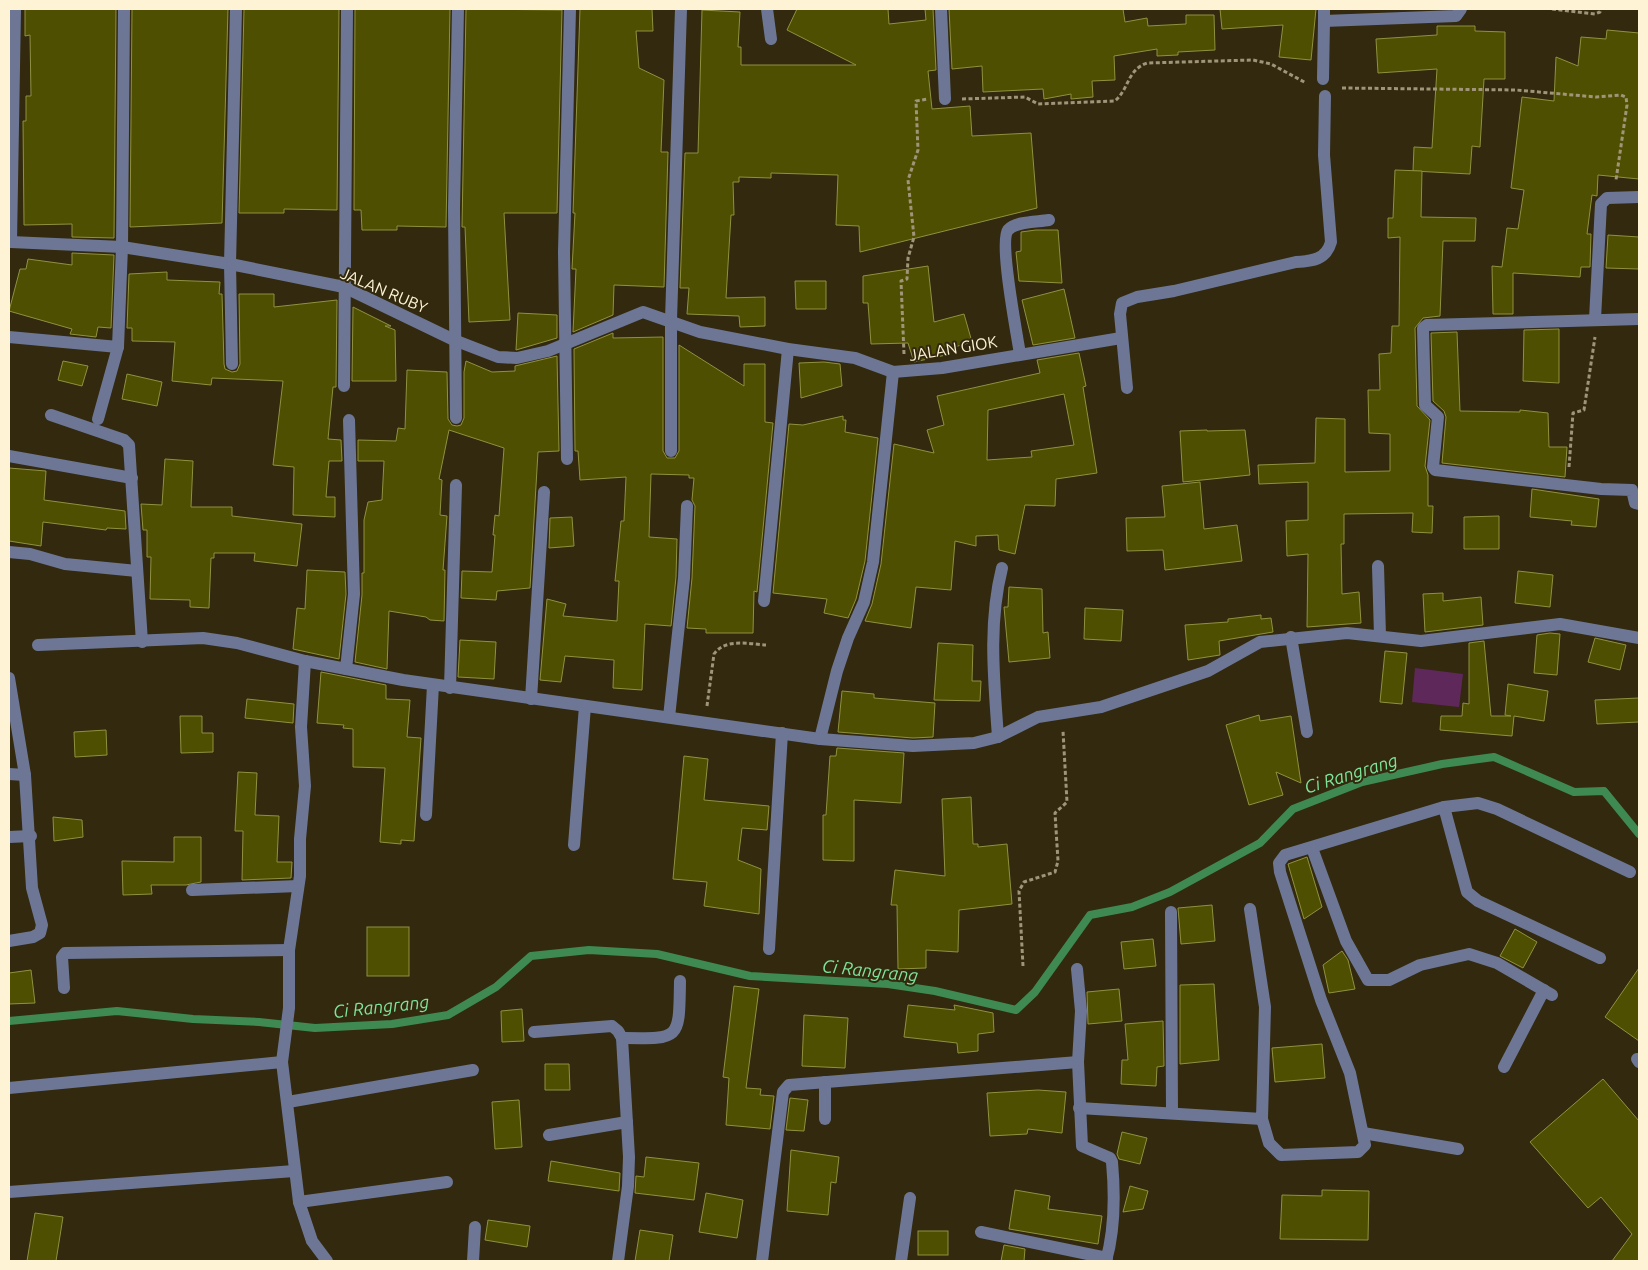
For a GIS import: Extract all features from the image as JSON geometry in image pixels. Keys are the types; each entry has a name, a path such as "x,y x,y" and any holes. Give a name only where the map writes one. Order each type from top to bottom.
{"street":[{"path":"10,242 15,9"},
{"path":"98,418 118,347 122,248 124,9"},
{"path":"232,364 230,264 236,9"},
{"path":"344,386 347,9"},
{"path":"456,418 454,208 458,9"},
{"path":"567,459 564,252 570,9"},
{"path":"671,452 670,320 681,9"},
{"path":"767,9 771,39"},
{"path":"941,9 945,99"},
{"path":"1323,79 1324,15 1456,16 1461,9"},
{"path":"1127,388 1121,338 1120,314 1122,303 1130,299 1174,291 1296,262 1310,261 1322,257 1328,251 1330,242 1324,155 1325,96"},
{"path":"1595,319 1601,204 1607,198 1639,197"},
{"name":"JALAN GIOK","path":"670,320 700,332 855,358 899,372 942,368 1020,354 1008,274 1006,234 1009,228 1049,220"},
{"name":"JALAN RUBY","path":"10,242 122,248 230,264 344,287 454,340 488,354 509,358 526,357 565,345 643,312 670,320"},
{"path":"1639,318 1430,325 1423,328 1425,405 1438,417 1434,469 1568,486 1632,490 1635,503 1639,504"},
{"path":"9,337 118,347"},
{"path":"1020,354 1121,338"},
{"path":"764,600 788,348"},
{"path":"820,739 837,671 848,638 864,602 871,571 899,372"},
{"path":"51,415 126,442 129,448 142,642"},
{"path":"346,669 354,594 349,420"},
{"path":"9,456 132,478"},
{"path":"450,688 456,485"},
{"path":"531,699 544,492"},
{"path":"669,717 684,578 687,506"},
{"path":"9,552 30,554 65,564 136,571"},
{"path":"1378,566 1380,636"},
{"path":"998,737 993,633 995,594 1002,568"},
{"path":"38,645 203,638 220,640 305,661 450,688 705,721 820,739 913,746 974,743 998,737 1027,721 1117,702 1208,671 1260,642 1347,633 1421,641 1560,624 1639,638"},
{"path":"1291,638 1307,732"},
{"path":"305,661 301,727 305,786 298,886 289,950 289,1008 282,1062 300,1208 312,1241 327,1261"},
{"path":"9,678 25,775 31,836 32,888 42,925 40,933 33,937 9,941"},
{"path":"426,815 433,685"},
{"path":"574,845 585,706"},
{"path":"769,949 782,733"},
{"path":"9,774 25,775"},
{"path":"1250,909 1265,1007 1262,1119 1271,1147 1281,1156 1287,1157 1358,1152 1365,1145 1350,1073 1321,1000 1280,872 1279,863 1283,857 1444,808 1478,803 1497,809 1630,872"},
{"path":"1444,808 1467,892 1478,901 1600,958"},
{"path":"9,838 31,836"},
{"path":"1312,848 1346,941 1368,980 1389,980 1420,965 1469,954 1497,963 1548,992 1504,1067"},
{"path":"192,890 298,886"},
{"path":"1171,912 1172,1113"},
{"path":"64,988 62,957 66,953 289,950"},
{"path":"982,1232 1107,1260 1112,1238 1112,1162 1110,1158 1082,1146 1078,1062 1082,1011 1077,969"},
{"path":"622,1038 663,1039 671,1034 680,1023 680,981"},
{"path":"534,1032 612,1026 622,1038 628,1186 618,1261"},
{"path":"9,1088 282,1062"},
{"path":"762,1261 783,1092 792,1083 1078,1062"},
{"path":"288,1102 473,1070"},
{"path":"825,1119 826,1082"},
{"path":"1080,1108 1262,1119"},
{"path":"549,1135 626,1122"},
{"path":"1363,1133 1458,1149"},
{"path":"9,1192 294,1171"},
{"path":"300,1208 447,1182"},
{"path":"901,1261 910,1198"},
{"path":"473,1261 475,1227"}],"path":[{"path":"1552,9 1595,14 1600,12 1601,9"},
{"path":"899,372 901,280 907,279 908,258 914,237 908,180 918,150 916,101 1025,97 1038,104 1115,101 1121,95 1126,81 1138,66 1147,63 1193,61 1253,60 1271,64 1310,84"},
{"path":"1335,88 1516,90 1596,97 1621,95 1626,97 1627,105 1615,198"},
{"path":"1568,486 1573,413 1584,410 1594,348 1595,319"},
{"path":"705,721 711,670 714,654 718,647 728,644 766,645"},
{"path":"1024,966 1019,891 1024,882 1055,872 1058,861 1055,813 1067,802 1062,713"}],"shaded area":[{"path":"1415,668 1463,674 1459,707 1412,702"}],"building":[{"path":"25,9 116,9 114,238 72,237 72,224 24,225 23,121 26,121 26,96 31,96 30,35 25,36"},
{"path":"132,9 228,9 222,223 130,227"},
{"path":"244,9 339,9 337,210 284,209 284,213 239,213"},
{"path":"355,9 450,9 446,227 397,226 397,230 362,230 361,210 354,210"},
{"path":"466,9 562,10 557,213 504,213 510,320 469,322 465,227 462,227"},
{"path":"580,9 652,9 653,31 636,31 639,68 664,80 661,152 668,152 664,287 614,285 613,315 573,332 576,269 572,269 575,213 573,213"},
{"path":"797,9 888,9 889,24 926,20 925,9 933,9 936,70 928,71 932,109 970,106 972,136 1031,133 1037,208 860,252 859,226 836,225 838,175 771,173 771,178 739,177 739,182 733,182 734,215 731,215 726,298 765,297 765,326 740,327 739,316 687,314 689,288 680,288 685,153 698,153 702,10 740,12 738,47 741,47 741,65 856,65 787,30"},
{"path":"949,9 1123,9 1125,22 1147,18 1148,26 1186,24 1186,15 1214,15 1215,50 1178,52 1178,55 1157,56 1157,49 1114,56 1115,80 1092,81 1093,97 1071,99 1071,94 1044,99 1043,89 983,92 982,66 952,69"},
{"path":"1220,9 1316,9 1311,60 1279,57 1283,25 1222,29"},
{"path":"1437,26 1475,26 1475,31 1505,32 1505,79 1484,79 1480,147 1472,146 1470,174 1413,171 1414,147 1432,148 1437,69 1378,73 1376,39 1437,35"},
{"path":"1607,30 1639,33 1639,179 1598,175 1597,196 1592,195 1587,234 1591,234 1590,267 1581,267 1580,277 1513,273 1513,314 1493,314 1492,266 1502,267 1507,228 1518,229 1524,190 1511,188 1522,97 1554,101 1556,57 1578,66 1581,37 1606,39"},
{"path":"1395,170 1422,171 1421,217 1476,218 1475,241 1443,241 1440,316 1423,318 1415,328 1417,406 1430,420 1425,466 1428,475 1428,506 1433,506 1432,533 1412,532 1413,513 1344,514 1344,544 1341,544 1342,594 1359,592 1361,623 1307,627 1308,554 1287,556 1286,521 1308,520 1308,482 1259,484 1258,465 1315,463 1316,418 1345,419 1345,472 1390,471 1390,434 1369,433 1368,390 1380,390 1379,354 1391,353 1392,326 1399,326 1400,237 1388,238 1388,218 1393,218"},
{"path":"1058,230 1062,283 1019,281 1016,252 1021,251 1021,232"},
{"path":"1608,235 1639,237 1639,269 1606,268"},
{"path":"72,253 114,255 111,328 98,327 96,337 70,334 72,329 9,311 20,269 26,269 28,259 72,265"},
{"path":"928,266 934,322 964,314 972,342 944,350 946,355 914,362 908,343 871,344 868,303 863,303 863,276"},
{"path":"167,272 167,280 220,282 219,294 222,294 224,364 225,369 232,372 237,371 240,364 239,294 274,294 274,307 337,300 336,387 333,387 328,439 341,440 342,461 329,461 326,497 335,497 335,517 293,515 294,467 273,465 283,381 212,378 211,385 172,381 175,342 132,341 132,328 127,328 129,274"},
{"path":"795,281 826,281 826,309 796,309"},
{"path":"1064,289 1075,338 1033,345 1022,300"},
{"path":"353,307 391,326 385,326 395,330 396,381 352,381"},
{"path":"518,313 557,315 557,338 516,350"},
{"path":"1559,329 1559,383 1523,381 1524,330"},
{"path":"1457,332 1460,411 1520,412 1520,410 1548,413 1549,447 1567,447 1565,477 1442,463 1446,417 1444,411 1433,401 1431,333"},
{"path":"613,333 613,338 663,337 663,451 667,458 675,458 679,451 679,345 744,386 744,364 765,364 765,422 773,423 757,592 754,591 753,633 706,633 706,629 687,628 692,578 695,506 692,500 694,478 689,478 689,475 651,474 649,537 677,539 676,577 671,626 645,624 642,690 613,688 614,660 565,656 561,682 540,680 547,599 566,604 563,616 617,621 619,581 615,581 621,521 624,521 626,477 580,480 578,451 575,451 574,349"},
{"path":"1079,353 1086,386 1083,387 1097,473 1056,479 1055,506 1025,505 1015,554 999,550 998,535 976,536 976,546 955,541 951,590 916,587 911,628 865,621 872,604 881,564 894,444 934,453 927,430 944,425 937,396 1040,373 1037,360","holes":["1064,394 1074,445 1031,451 1032,457 987,460 988,410"]},
{"path":"557,356 559,451 538,452 530,588 497,591 496,600 461,598 462,571 492,572 495,535 493,535 495,515 499,516 504,448 449,430 439,479 442,480 440,515 447,516 443,570 445,570 444,621 430,620 426,617 389,611 387,669 355,662 362,595 362,573 364,573 364,520 368,502 382,500 384,461 358,461 358,440 396,441 398,428 405,429 407,370 447,372 448,419 452,425 457,426 461,425 464,418 464,372 466,361 492,372 515,371 515,366"},
{"path":"63,361 88,366 82,386 58,380"},
{"path":"824,362 840,364 842,386 801,398 799,363"},
{"path":"127,374 162,382 157,406 122,399"},
{"path":"843,416 843,420 846,420 845,432 878,438 865,561 856,599 848,618 824,613 827,599 773,593 789,424 803,425"},
{"path":"1245,430 1250,475 1183,482 1180,431"},
{"path":"165,459 193,461 191,507 232,507 232,516 302,524 297,566 254,561 255,553 214,553 214,558 211,558 209,608 190,607 190,600 150,599 151,557 147,557 147,530 143,530 141,504 162,505"},
{"path":"9,468 46,471 44,500 125,511 126,529 107,528 106,530 43,522 41,546 9,541"},
{"path":"1200,482 1204,529 1237,525 1242,561 1165,570 1163,550 1127,551 1126,518 1165,517 1162,486"},
{"path":"1532,489 1599,499 1596,527 1571,525 1572,521 1530,517"},
{"path":"1499,516 1499,549 1464,549 1464,517"},
{"path":"572,517 574,546 549,548 550,518"},
{"path":"307,570 345,572 346,594 339,659 293,649 297,608 305,609"},
{"path":"1518,571 1553,575 1550,607 1515,603"},
{"path":"1009,587 1042,589 1043,633 1048,632 1050,658 1009,662 1004,607 1008,607"},
{"path":"1443,593 1443,601 1481,597 1483,625 1425,632 1423,594"},
{"path":"1085,608 1123,610 1121,641 1084,639"},
{"path":"1261,615 1261,619 1271,618 1273,632 1219,641 1220,655 1188,660 1185,625 1228,622 1228,619"},
{"path":"1560,634 1557,675 1534,673 1537,635"},
{"path":"1595,638 1626,645 1620,670 1588,662"},
{"path":"460,640 496,642 494,679 458,677"},
{"path":"1484,641 1491,716 1511,716 1505,715 1508,684 1548,691 1544,721 1514,716 1512,736 1440,730 1441,716 1462,716 1463,703 1469,704 1469,643"},
{"path":"938,643 973,645 972,681 981,681 980,701 934,700"},
{"path":"1385,651 1407,653 1402,704 1380,702"},
{"path":"321,672 386,685 386,699 410,700 407,737 421,738 414,841 401,840 401,844 380,842 385,768 353,767 353,729 343,728 344,725 317,723"},
{"path":"842,691 874,694 874,698 935,703 933,737 913,738 838,732"},
{"path":"1639,698 1639,722 1597,724 1595,700"},
{"path":"247,699 294,704 293,723 245,718"},
{"path":"1259,715 1260,721 1291,716 1301,783 1276,772 1283,795 1249,805 1226,725"},
{"path":"180,716 202,716 202,733 213,733 213,752 181,753"},
{"path":"106,730 107,755 75,757 74,732"},
{"path":"837,748 904,753 901,803 854,800 854,861 823,860 823,815 826,815 830,756 836,756"},
{"path":"684,756 708,759 704,800 769,806 767,830 742,828 738,860 761,869 759,914 704,906 707,882 673,879"},
{"path":"238,772 257,773 255,815 279,816 277,862 292,862 291,878 242,880 243,831 235,831"},
{"path":"971,797 973,844 978,844 978,847 1007,844 1012,904 959,910 958,952 926,950 926,968 898,969 897,905 891,905 895,870 945,876 942,799"},
{"path":"53,817 82,820 83,837 54,841"},
{"path":"174,837 201,837 201,882 186,885 151,885 152,894 123,895 122,861 174,862"},
{"path":"1307,857 1322,907 1304,919 1288,864"},
{"path":"1212,905 1215,941 1181,944 1178,908"},
{"path":"367,927 409,927 409,976 367,976"},
{"path":"1515,929 1537,942 1523,968 1500,956"},
{"path":"1153,939 1156,966 1124,969 1121,942"},
{"path":"1342,951 1348,960 1355,989 1329,993 1323,965"},
{"path":"1639,968 1639,1041 1605,1017"},
{"path":"31,970 35,1003 9,1004 9,973"},
{"path":"1214,984 1219,1060 1180,1064 1180,985"},
{"path":"734,986 759,989 746,1088 761,1089 760,1095 774,1096 770,1129 726,1125 729,1078 723,1077"},
{"path":"1119,989 1122,1021 1088,1024 1087,992"},
{"path":"908,1005 955,1010 954,1005 993,1013 994,1032 978,1034 978,1051 958,1053 957,1043 904,1037"},
{"path":"522,1009 524,1041 502,1042 501,1011"},
{"path":"804,1015 848,1018 845,1068 802,1066"},
{"path":"1163,1021 1164,1066 1157,1067 1156,1086 1121,1084 1122,1060 1128,1060 1125,1024"},
{"path":"1322,1044 1325,1078 1275,1082 1272,1048"},
{"path":"545,1064 569,1064 570,1090 545,1090"},
{"path":"1603,1079 1639,1121 1639,1261 1612,1261 1632,1234 1601,1197 1588,1208 1530,1142"},
{"path":"1038,1090 1066,1092 1062,1133 1028,1129 1027,1134 990,1136 987,1093"},
{"path":"790,1098 808,1100 804,1131 786,1130"},
{"path":"519,1100 522,1147 495,1149 492,1102"},
{"path":"1122,1132 1147,1138 1140,1164 1119,1159 1117,1154"},
{"path":"791,1150 839,1157 836,1183 831,1182 828,1215 787,1211"},
{"path":"646,1157 699,1163 694,1200 635,1193 636,1176 644,1177"},
{"path":"551,1161 620,1173 619,1191 548,1181"},
{"path":"1130,1186 1148,1191 1143,1209 1123,1212"},
{"path":"1015,1190 1050,1196 1048,1209 1102,1216 1098,1244 1009,1229"},
{"path":"1322,1190 1369,1191 1368,1240 1280,1239 1282,1195 1322,1196"},
{"path":"706,1193 743,1200 737,1238 699,1232"},
{"path":"35,1213 63,1217 56,1261 27,1261"},
{"path":"488,1220 530,1226 527,1247 485,1240"},
{"path":"640,1230 673,1235 669,1261 635,1261"},
{"path":"918,1231 948,1231 948,1255 918,1255"},
{"path":"1004,1245 1025,1249 1024,1261 1001,1261"}],"waterway":[{"name":"Ci Rangrang","path":"9,1021 117,1011 315,1028 392,1024 448,1015 496,987 531,956 589,950 657,954 750,976 888,984 935,991 1016,1010 1035,992 1090,915 1132,907 1170,892 1260,843 1293,809 1362,782 1442,764 1494,757 1574,792 1604,791 1639,834"}]}
